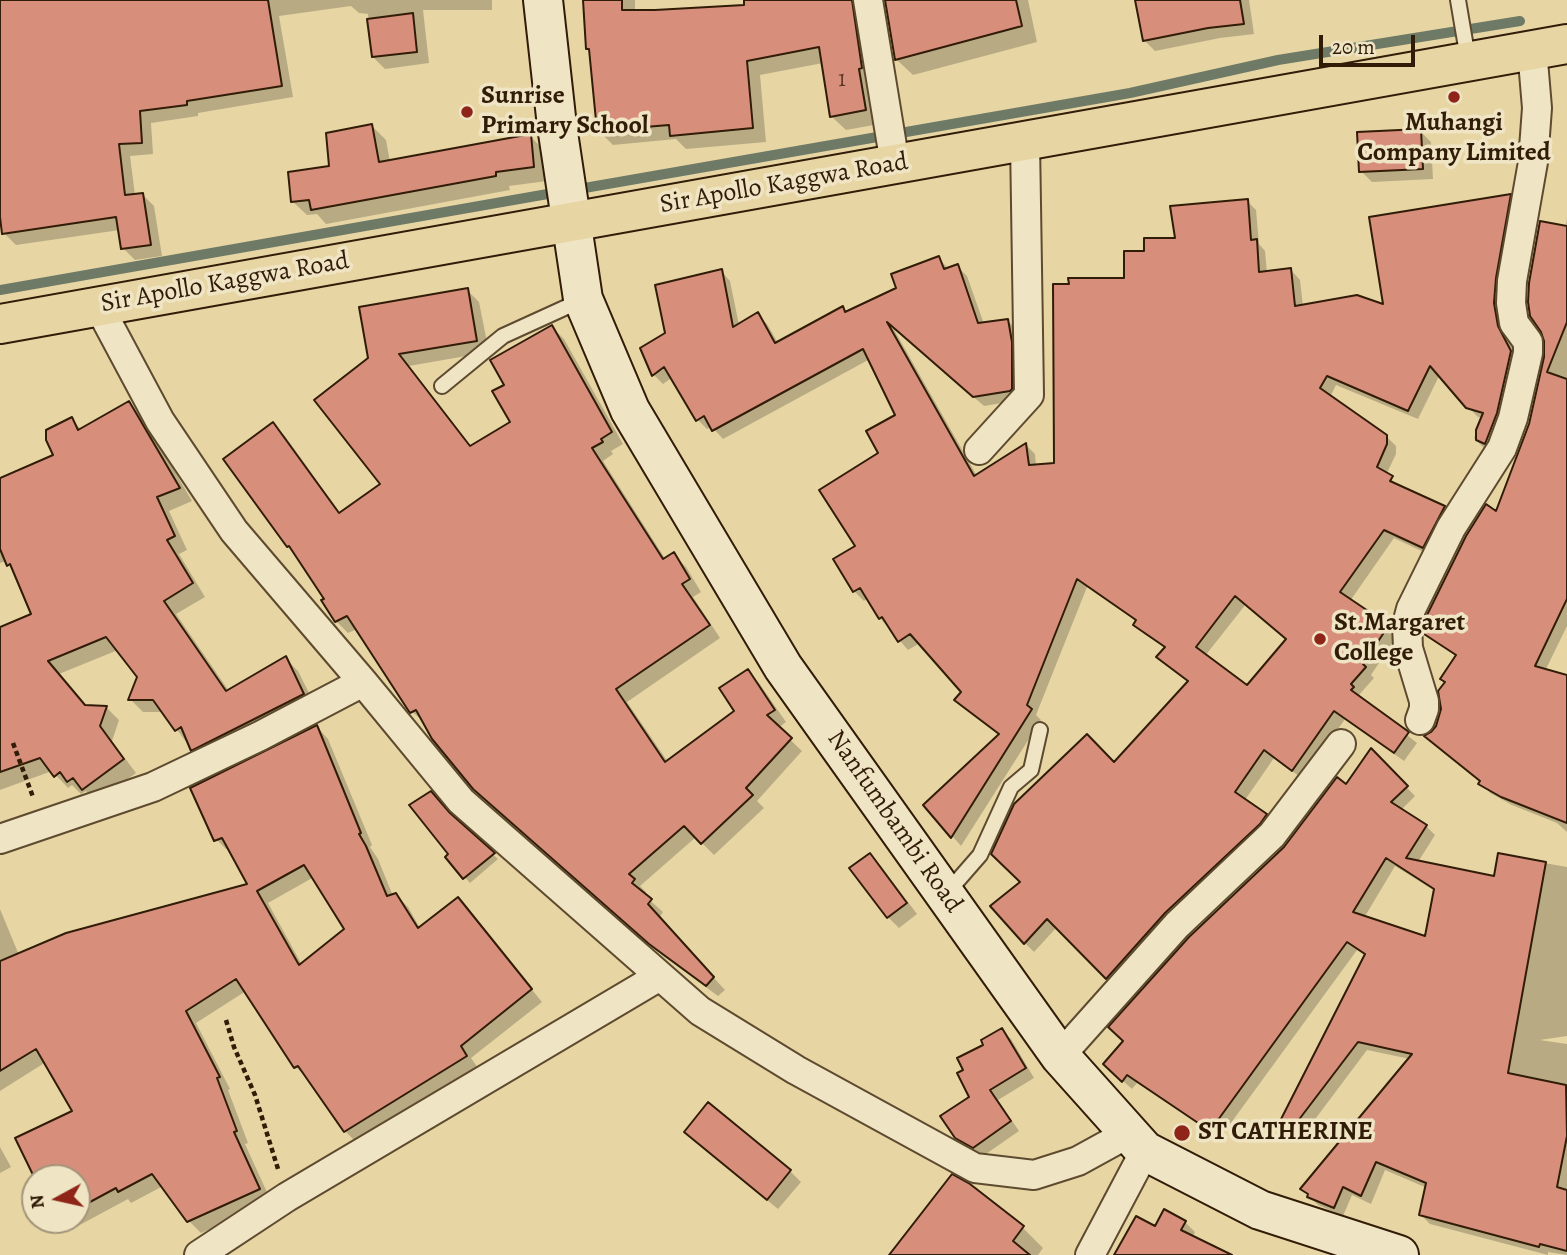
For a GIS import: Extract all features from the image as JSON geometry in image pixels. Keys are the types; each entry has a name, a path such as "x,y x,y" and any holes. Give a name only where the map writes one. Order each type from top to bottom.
{"main road":[{"name":"Sir Apollo Kaggwa Road","path":"0,324 1549,47"}],"street":[{"name":"Nanfumbambi Road","path":"542,0 557,126 583,299 630,410 783,667 1060,1056 1137,1142 1259,1210 1399,1255"},
{"path":"868,0 895,164"},
{"path":"1420,719 1424,701 1408,648 1407,624 1411,609 1451,528 1502,448 1513,418 1528,353 1528,342 1514,323 1512,281 1533,162 1537,108 1549,47"},
{"path":"979,450 1029,395 1025,141"},
{"path":"98,305 160,421 234,531 461,801 700,1011 786,1063 975,1168 1034,1175 1137,1142"},
{"path":"0,839 153,787 260,736 363,682"},
{"path":"1060,1056 1177,925 1272,835 1342,744"},
{"path":"199,1255 287,1197 660,976"},
{"path":"1090,1255 1137,1142"}],"lane":[{"path":"1458,0 1468,61"},
{"path":"442,386 503,337 583,299"},
{"path":"946,895 980,855 1011,787 1031,770 1040,730"}],"path":[{"path":"13,743 43,824"},
{"path":"226,1020 234,1047 255,1095 287,1197"}],"building":[{"path":"0,0 268,0 282,86 187,101 187,105 140,111 142,143 119,144 125,195 143,193 151,245 121,249 116,217 2,234"},
{"path":"583,0 622,0 622,10 655,10 744,5 744,0 852,0 866,110 830,117 819,47 747,61 753,128 670,136 669,125 597,131 589,49 586,49"},
{"path":"885,0 1016,0 1022,26 895,60"},
{"path":"1135,0 1240,0 1244,24 1143,41"},
{"path":"413,13 417,52 372,57 367,19"},
{"path":"372,124 379,162 531,134 534,167 496,172 496,176 311,210 309,200 291,202 288,172 329,166 326,133"},
{"path":"1421,129 1423,169 1359,172 1357,132"},
{"path":"1511,194 1494,303 1498,326 1511,351 1497,413 1485,444 1476,440 1476,430 1483,413 1466,408 1430,366 1408,411 1327,376 1320,388 1387,435 1387,444 1377,467 1393,476 1390,481 1445,506 1423,548 1384,530 1340,592 1389,625 1363,664 1366,667 1351,684 1354,687 1351,690 1409,732 1394,753 1334,711 1292,771 1264,750 1235,792 1267,814 1260,824 1165,913 1106,979 1047,919 1024,944 990,906 1020,882 991,854 1014,804 1087,734 1114,762 1188,681 1156,657 1165,647 1133,625 1136,620 1077,579 1027,705 1032,709 951,838 923,805 999,734 954,700 961,692 910,634 898,642 882,617 879,619 860,588 853,592 833,559 855,546 819,490 878,453 866,431 895,415 863,349 712,431 704,416 696,421 664,367 652,376 640,348 665,333 655,285 722,269 733,327 758,312 775,343 843,306 845,312 896,288 891,274 939,256 944,269 958,264 978,323 1008,319 1012,342 1010,391 973,397 887,322 974,476 1026,443 1029,465 1054,463 1053,284 1069,284 1068,278 1124,278 1124,251 1144,251 1144,238 1175,238 1170,206 1248,199 1251,240 1257,239 1259,272 1291,268 1295,306 1357,295 1383,304 1369,217","holes":["1235,596 1286,639 1247,685 1196,647"]},
{"path":"1540,221 1567,226 1567,322 1547,372 1567,379 1567,599 1535,666 1567,675 1567,823 1501,797 1478,784 1480,781 1424,736 1436,726 1441,709 1438,691 1445,682 1440,679 1456,655 1424,634 1427,615 1466,536 1486,504 1496,511 1529,424 1544,357 1544,341 1530,316 1528,302"},
{"path":"468,288 477,341 399,354 470,446 510,422 492,391 504,385 490,360 552,325 612,432 601,439 603,442 592,448 663,559 674,552 690,579 682,584 710,625 616,689 665,762 734,711 719,688 748,669 775,710 767,715 792,738 746,788 753,795 701,844 684,826 629,874 635,879 632,883 652,899 648,904 714,977 706,986 649,944 473,789 432,739 416,710 410,713 347,616 335,622 321,600 324,599 289,546 287,547 223,459 273,422 339,513 380,484 314,400 368,358 359,307"},
{"path":"129,401 180,488 157,497 175,536 167,540 193,583 164,601 226,691 286,656 304,694 191,751 181,727 175,731 153,700 128,700 137,677 106,637 48,661 85,705 107,706 100,726 124,759 82,790 73,778 67,782 60,772 54,777 40,758 0,772 0,627 31,614 10,564 7,566 0,549 0,478 53,455 46,440 46,430 72,417 78,430"},
{"path":"317,725 361,833 359,834 387,896 396,893 418,928 458,897 532,989 461,1046 467,1056 344,1132 298,1066 294,1068 236,979 186,1011 220,1077 217,1078 237,1131 234,1132 260,1189 187,1222 152,1174 118,1192 116,1188 91,1201 91,1164 28,1164 15,1138 72,1111 36,1049 0,1071 0,961 66,933 247,884 222,838 214,841 190,788","holes":["304,865 344,929 299,965 257,891"]},
{"path":"1371,748 1408,786 1391,802 1427,825 1406,858 1494,876 1498,853 1546,862 1508,1073 1566,1085 1567,1136 1557,1187 1567,1190 1567,1251 1540,1244 1539,1247 1419,1215 1426,1183 1376,1162 1361,1196 1343,1187 1334,1208 1307,1197 1308,1194 1300,1189 1412,1054 1358,1042 1288,1134 1277,1127 1365,954 1347,942 1210,1131 1127,1075 1122,1082 1103,1064 1123,1041 1108,1027 1189,937 1284,847 1337,777 1346,784","holes":["1386,858 1434,889 1425,936 1353,912"]},
{"path":"431,791 450,813 495,853 463,879 445,857 448,854 409,805"},
{"path":"870,853 907,903 887,918 849,868"},
{"path":"1002,1028 1026,1068 990,1090 1011,1121 973,1148 955,1138 940,1116 969,1097 957,1073 963,1070 957,1058 983,1045 981,1040"},
{"path":"708,1102 791,1170 767,1200 684,1132"},
{"path":"952,1174 970,1184 1024,1226 1013,1241 1030,1255 889,1255"},
{"path":"1164,1209 1186,1221 1181,1230 1232,1255 1114,1255 1136,1216 1155,1226"}],"waterway":[{"path":"573,190 1130,93 1278,60 1520,21"},
{"path":"0,290 559,192"}],"place":[{"name":"Muhangi Company Limited","path":"1454,97"},
{"name":"Sunrise Primary School","path":"467,112"},
{"name":"St.Margaret College","path":"1320,639"},
{"name":"ST CATHERINE","path":"1182,1133"}]}
